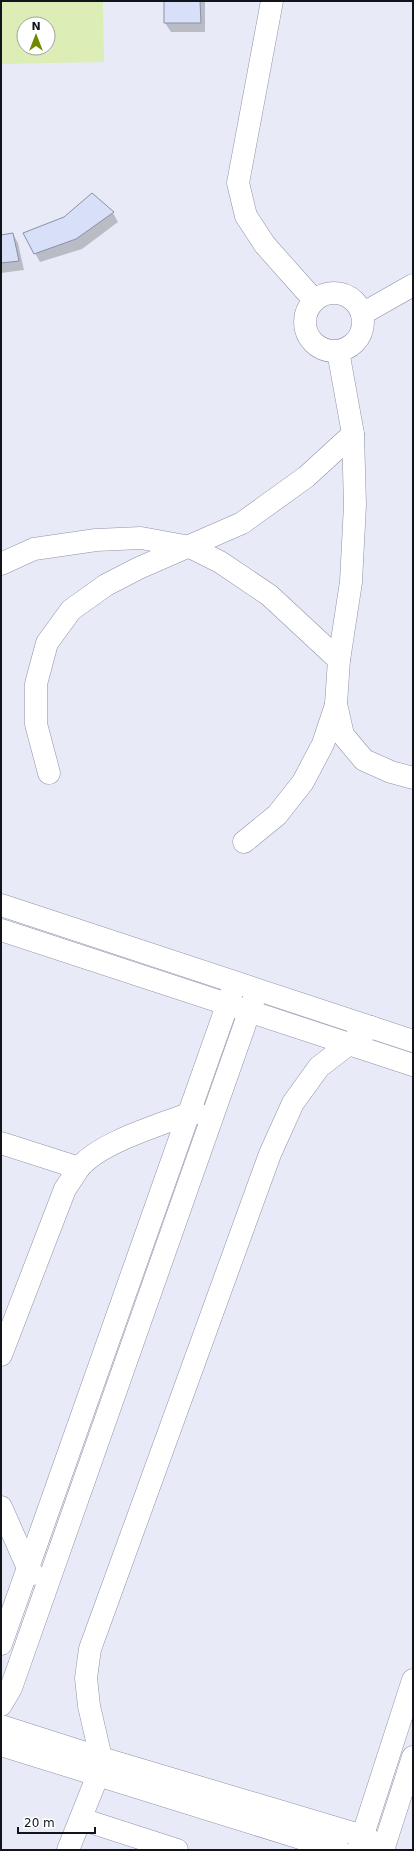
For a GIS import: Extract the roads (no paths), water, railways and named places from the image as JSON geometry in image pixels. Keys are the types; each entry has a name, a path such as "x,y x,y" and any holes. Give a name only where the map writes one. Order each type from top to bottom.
{"street":[{"path":"272,1 238,183 246,216 265,245 314,300"},
{"path":"362,314 413,284"},
{"path":"336,293 348,296 357,304 362,314 363,326 359,338 350,347 338,351 326,350 315,344 307,335 304,323 307,311 314,300 324,295 336,293"},
{"path":"244,842 276,815 303,782 323,744 336,704 339,660 351,582 355,505 354,434 338,351"},
{"path":"49,773 36,724 36,684 48,643 71,610 106,585 139,568 242,523 306,477 354,434"},
{"path":"1,564 34,549 96,540 141,538 190,547 220,562 269,595 339,660"},
{"path":"336,704 343,735 364,760 391,772 413,778"},
{"path":"1,905 413,1041"},
{"path":"1,930 413,1065"},
{"path":"1,1644 235,983"},
{"path":"1,1705 11,1688 257,990"},
{"path":"68,1850 100,1766 89,1706 86,1678 90,1649 270,1154 293,1103 320,1067 371,1027"},
{"path":"1,1355 65,1189 79,1168 97,1152 117,1142 188,1114 215,1110"},
{"path":"1,1143 79,1168"},
{"path":"1,1507 28,1568 47,1587"},
{"path":"360,1843 413,1680"},
{"path":"1,1726 100,1766 339,1850"},
{"path":"1,1745 100,1766 360,1843 370,1840 381,1850 413,1756"},
{"path":"81,1819 177,1850"}]}
